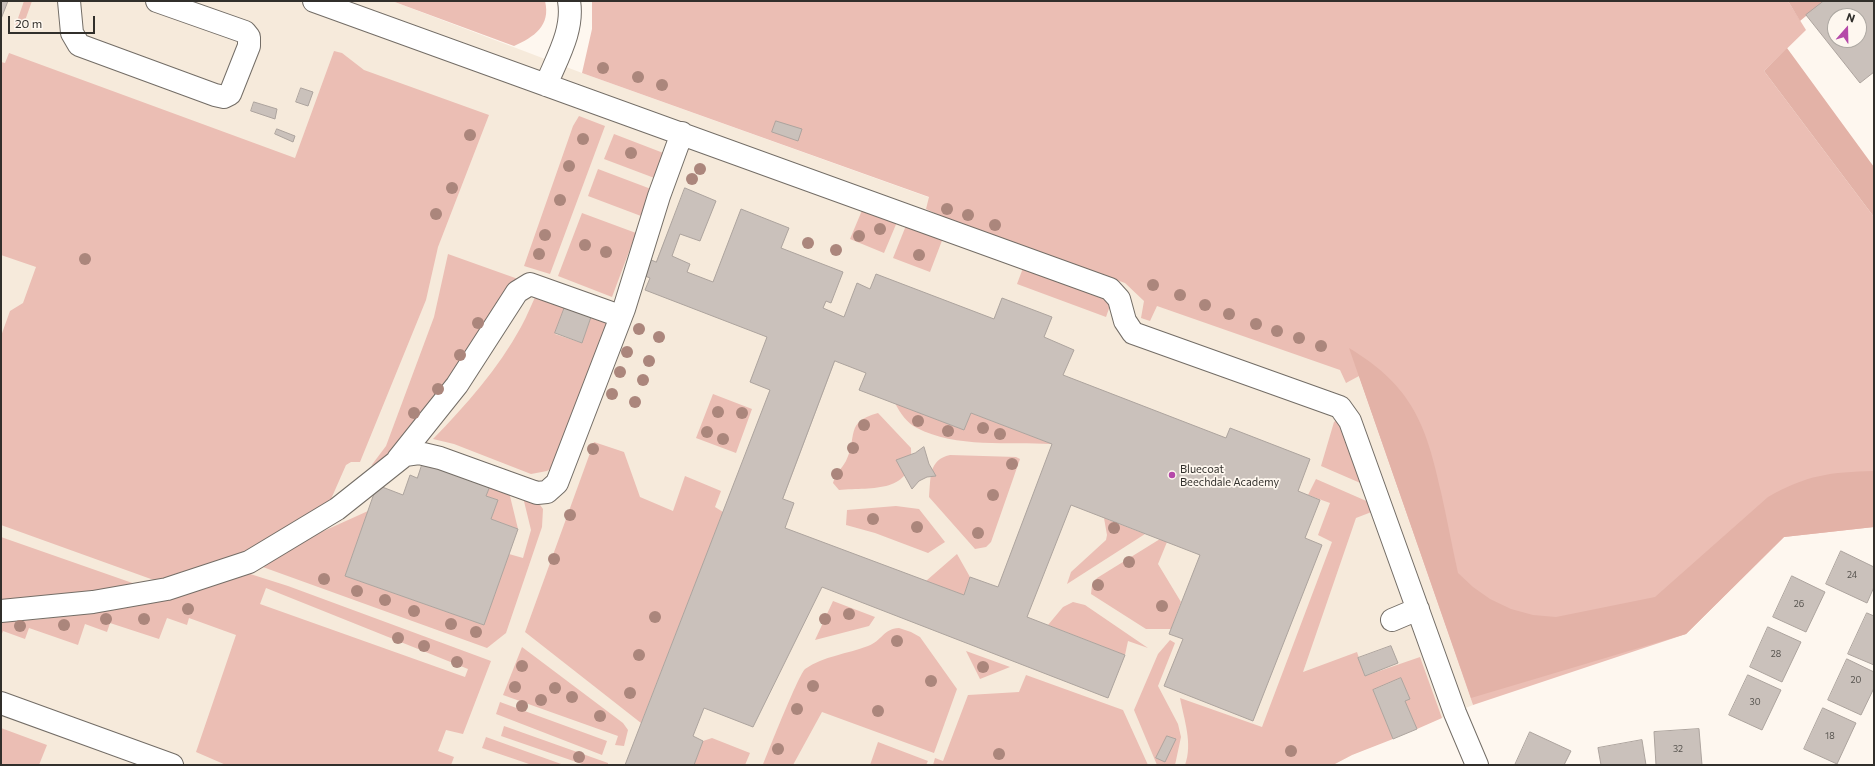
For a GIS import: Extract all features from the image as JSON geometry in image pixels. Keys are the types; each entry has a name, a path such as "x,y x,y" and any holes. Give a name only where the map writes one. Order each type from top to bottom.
{"lane":[{"path":"69,1 72,33 79,45 215,95 224,97 230,94 249,46 249,37 245,32 157,1"},
{"path":"314,1 1110,289 1119,299 1125,321 1133,333 1340,406 1350,421 1455,713 1477,765"},
{"path":"546,85 568,31 571,13 569,1"},
{"path":"1,611 93,602 167,589 249,562 337,509 398,459 405,455 420,453 440,458 537,493 547,492 557,483 620,316 659,196 682,133"},
{"path":"398,459 458,385 517,292 524,287 530,284 545,288 620,316"},
{"path":"1392,620 1418,609"},
{"path":"1,703 172,765"}],"shaded area":[{"path":"1,1 392,1 582,73 1349,348 1473,705 1352,755 1333,765 1,765"},
{"path":"24,1 32,1 22,29 15,27"},
{"path":"392,1 545,1 546,17 539,30 528,39 514,46"},
{"path":"592,1 1788,1 1806,30 1764,71 1874,217 1874,527 1784,537 1686,634 1473,705 1359,376 1346,383 1340,370 1157,306 1150,321 1141,318 1144,301 1125,283 950,220 926,209 929,197 582,73 592,29"},
{"path":"1788,1 1824,1 1800,21"},
{"path":"1787,48 1874,167 1874,217 1764,71"},
{"path":"334,51 342,53 364,70 489,115 438,247 426,300 360,462 351,462 346,465 328,506 245,555 162,583 1,525 1,336 10,311 23,303 36,267 1,255 1,62 5,63 9,53 295,158"},
{"path":"579,116 605,126 550,274 524,266 573,126"},
{"path":"614,134 666,154 657,179 604,159"},
{"path":"598,169 651,189 641,216 588,196"},
{"path":"863,208 897,222 884,253 850,239"},
{"path":"582,213 636,233 612,297 558,276"},
{"path":"907,223 943,238 930,272 893,258"},
{"path":"448,254 518,279 450,381 387,458 371,466 386,446 434,317"},
{"path":"1023,268 1112,300 1106,317 1017,284"},
{"path":"538,291 567,302 555,334 582,343 592,314 613,322 555,466 547,471 531,474 454,444 433,439 469,400 492,372 521,327"},
{"path":"1349,348 1370,362 1388,377 1402,392 1422,427 1435,468 1458,573 1473,587 1490,599 1511,609 1533,615 1556,617 1655,597 1768,497 1807,479 1819,476 1844,472 1874,471 1874,527 1784,537 1686,634 1471,698"},
{"path":"713,394 752,409 736,453 696,438"},
{"path":"895,403 964,430 971,413 1052,444 983,443 948,439 913,426 904,417"},
{"path":"878,413 911,448 910,463 906,474 899,481 878,488 839,490 833,483 834,479 846,461 856,426 860,421"},
{"path":"1341,420 1365,485 1321,466 1334,422"},
{"path":"594,442 624,452 640,497 673,511 685,476 721,491 715,507 723,512 641,723 525,632"},
{"path":"950,455 1016,457 1020,459 991,542 986,547 975,549 929,497 934,465 943,457"},
{"path":"1316,479 1371,503 1374,511 1356,518 1303,672 1357,652 1365,676 1420,657 1442,718 1417,729 1405,701 1410,699 1401,678 1373,690 1393,739 1352,755 1333,765 1185,765 1188,740 1180,698 1262,727 1332,542 1318,535 1330,503 1308,495"},
{"path":"490,486 509,492 518,529 491,519 498,500 486,496"},
{"path":"522,493 535,498 543,509 542,527 506,633 487,648 260,566 306,539 368,511 345,576 484,625 509,554 523,558 531,530"},
{"path":"896,506 919,509 945,542 928,553 875,533 846,525 847,510"},
{"path":"1104,518 1145,534 1067,584 1071,572 1106,540 1107,535"},
{"path":"1,537 141,586 1,600"},
{"path":"1160,539 1167,542 1158,564 1181,602 1171,629 1146,629 1091,594 1092,585 1097,578"},
{"path":"957,554 970,577 964,595 926,581"},
{"path":"247,573 288,586 491,661 463,734 446,730 438,751 454,757 451,765 226,765 196,752 236,635 189,618 187,625 167,618 159,639 110,623 107,632 85,624 78,645 29,628 25,639 3,631 1,636 1,622 43,619 150,603","holes":["266,588 468,669 465,677 260,604"]},
{"path":"833,601 875,617 869,626 815,640"},
{"path":"1073,602 1085,605 1148,648 1128,641 1125,655 1048,625 1063,607"},
{"path":"899,628 920,637 957,689 934,753 822,712 793,765 763,765 790,698 805,669 828,658 873,644 889,631"},
{"path":"1170,640 1175,643 1158,686 1178,724 1181,737 1175,765 1157,765 1134,710 1158,654"},
{"path":"522,647 623,723 628,730 624,746 615,745 618,736 503,695"},
{"path":"966,651 1010,667 980,679"},
{"path":"1026,675 1123,710 1148,765 933,765 935,758 943,761 968,695 1019,692"},
{"path":"500,702 607,741 602,755 496,714"},
{"path":"504,726 608,763 608,765 585,765 501,736"},
{"path":"1,728 47,745 39,765 1,765"},
{"path":"486,737 564,765 532,765 482,748"},
{"path":"712,738 750,753 745,765 694,765 703,741"},
{"path":"878,742 928,761 926,765 870,765"}],"building":[{"path":"1,1 8,1 1,19"},
{"path":"1824,1 1874,1 1874,72 1860,83 1832,48 1867,48 1867,8 1827,8 1827,41 1806,15"},
{"path":"301,88 313,92 308,106 296,102"},
{"path":"254,102 277,109 275,119 251,111"},
{"path":"776,121 802,129 798,141 772,132"},
{"path":"277,129 295,136 293,142 275,134"},
{"name":"Bluecoat Beechdale Academy","path":"685,188 716,201 700,241 680,234 672,256 690,264 687,272 713,282 741,209 789,228 781,248 843,272 831,303 826,301 823,308 844,317 857,283 870,289 876,274 994,319 1002,298 1052,317 1044,337 1074,350 1063,375 1226,438 1230,428 1310,459 1298,491 1320,500 1305,538 1322,545 1253,721 1164,686 1183,639 1169,634 1200,555 1071,505 1027,617 1125,655 1108,698 822,587 753,727 704,708 693,736 703,741 694,765 625,765 770,390 750,382 767,337 645,290 650,278 638,273 644,257 656,262","holes":["835,361 866,373 859,390 964,430 971,413 1052,444 998,587 970,577 964,595 785,528 794,503 783,499"]},
{"path":"566,304 592,314 582,343 555,333"},
{"path":"924,447 929,464 936,476 927,477 919,481 912,489 896,460 915,453"},
{"path":"423,462 490,486 486,496 498,500 491,519 518,529 484,625 345,576 377,485 403,495 410,475 417,478"},
{"path":"1841,551 1874,567 1874,587 1867,603 1826,584"},
{"path":"1792,576 1825,592 1806,632 1773,617"},
{"path":"1867,613 1874,616 1874,665 1848,654"},
{"path":"1768,627 1801,642 1782,682 1750,667"},
{"path":"1391,646 1398,663 1365,676 1358,658"},
{"path":"1847,659 1874,672 1874,688 1861,715 1828,700"},
{"path":"1748,675 1781,690 1762,730 1729,715"},
{"path":"1401,678 1410,699 1405,701 1417,729 1393,739 1373,690"},
{"path":"1823,708 1856,723 1837,764 1804,749"},
{"path":"1699,729 1702,765 1656,765 1654,732"},
{"path":"1530,732 1571,751 1564,765 1515,765"},
{"path":"1167,736 1176,739 1165,762 1156,758"},
{"path":"1642,740 1646,765 1601,765 1598,748"}],"place":[{"name":"Bluecoat Beechdale Academy","path":"1172,475"}]}
